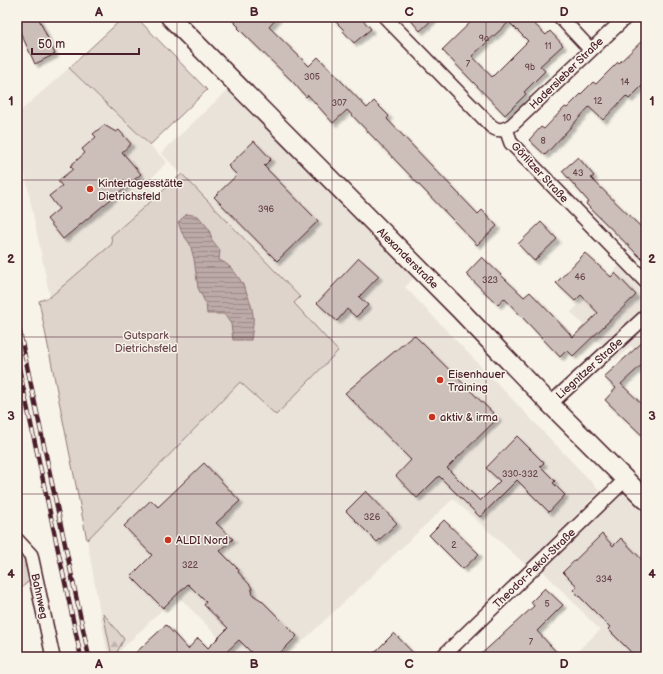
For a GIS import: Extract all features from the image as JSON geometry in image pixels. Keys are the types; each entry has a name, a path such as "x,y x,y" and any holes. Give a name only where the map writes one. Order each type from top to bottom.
{"main road":[{"name":"Alexanderstraße","path":"170,17 646,500"}],"street":[{"name":"Görlitzer Straße","path":"384,17 491,126 495,129 506,129 511,143 646,282"},
{"path":"560,17 591,50"},
{"name":"Hadersleber Straße","path":"506,129 626,17"},
{"name":"Liegnitzer Straße","path":"550,404 646,316"},
{"name":"Theodor-Pekol-Straße","path":"442,657 626,479"},
{"name":"Bahnweg","path":"17,540 31,555 53,657"}],"shaded area":[{"name":"Kintertagesstätte Dietrichsfeld","path":"69,68 167,162 147,183 158,195 111,236 112,244 50,297 17,135 17,114"},
{"path":"235,83 421,271 405,287 600,491 526,565 453,499 286,657 238,657 177,595 119,652 124,657 108,657 87,540 240,382 276,415 294,303 300,296 161,153"},
{"path":"187,214 198,216 209,229 212,240 220,250 219,260 226,263 232,269 242,283 252,308 253,324 251,340 233,340 231,324 224,314 207,314 206,304 198,288 194,259 190,244 182,233 178,222"},
{"path":"620,265 646,291 646,362 631,346 616,360 571,312"},
{"path":"626,479 646,500 646,657 571,657 600,630 537,565"}],"green space":[{"path":"124,17 136,17 207,90 150,145 69,68"},
{"name":"Gutspark Dietrichsfeld","path":"182,174 300,297 294,303 338,351 276,415 240,382 87,540 39,301 50,297 112,244 111,236"},
{"path":"17,540 36,576 17,591"},
{"path":"103,613 124,639 116,654 118,657 112,657"}],"building":[{"path":"17,17 38,17 55,54 35,64 17,25"},
{"path":"229,17 278,17 269,27 309,66 318,57 367,108 374,101 389,116 387,119 478,214 482,210 497,226 477,245 347,110 333,123 308,95 306,97"},
{"path":"331,17 360,17 371,29 354,43"},
{"path":"408,17 435,17 420,31"},
{"path":"476,17 527,17 546,35 550,31 563,45 540,66 545,71 524,92 526,94 505,115 442,50","holes":["509,22 528,41 492,77 472,56"]},
{"path":"646,37 646,82 629,99 626,96 603,120 589,107 545,155 529,140 541,127 544,129 565,107 567,108 593,82 596,84"},
{"path":"104,125 116,132 119,130 131,144 122,152 141,174 63,239 47,219 59,209 49,196 62,186 58,181 73,169 70,166 85,153 82,149 96,137 93,134"},
{"path":"254,141 271,159 264,166 318,221 277,261 214,197 237,175 228,166"},
{"path":"578,157 594,176 591,178 646,232 646,263 586,204 588,201 562,171"},
{"path":"541,222 557,239 534,261 518,244"},
{"path":"585,253 611,277 615,273 636,295 573,356 567,350 560,357 504,298 498,305 466,274 482,257 524,297 530,292 573,337 598,313 581,295 575,301 556,283"},
{"path":"359,258 379,276 359,297 368,305 356,317 347,309 337,321 317,303"},
{"name":"aktiv & irma","path":"414,335 498,418 447,468 480,501 500,481 486,468 517,436 544,463 540,466 555,481 553,483 565,495 549,512 517,480 480,517 439,476 417,498 396,476 411,460 345,393"},
{"path":"646,339 646,361 621,384 646,408 646,439 605,400 616,388 604,377"},
{"path":"204,463 240,501 216,523 233,539 220,551 239,570 238,572 251,586 253,595 261,600 297,636 276,657 256,657 239,640 221,657 131,657 166,625 188,649 198,638 208,648 228,628 204,605 206,602 188,584 163,608 131,576 152,555 124,526 151,500 158,507"},
{"path":"366,491 397,523 377,542 346,511"},
{"path":"444,520 479,554 463,569 429,535"},
{"path":"602,534 613,546 621,538 646,564 646,657 636,657 608,629 610,627 573,590 577,586 563,572"},
{"path":"545,588 563,605 537,631 561,657 478,657 534,606 531,602"},
{"path":"394,633 417,657 370,657"}],"railway":[{"path":"17,319 89,657"},
{"path":"17,359 81,657"}],"place":[{"name":"Kintertagesstätte Dietrichsfeld","path":"90,189"},
{"name":"Eisenhauer Training","path":"440,380"},
{"name":"aktiv & irma","path":"432,417"},
{"name":"ALDI Nord","path":"168,540"}]}
